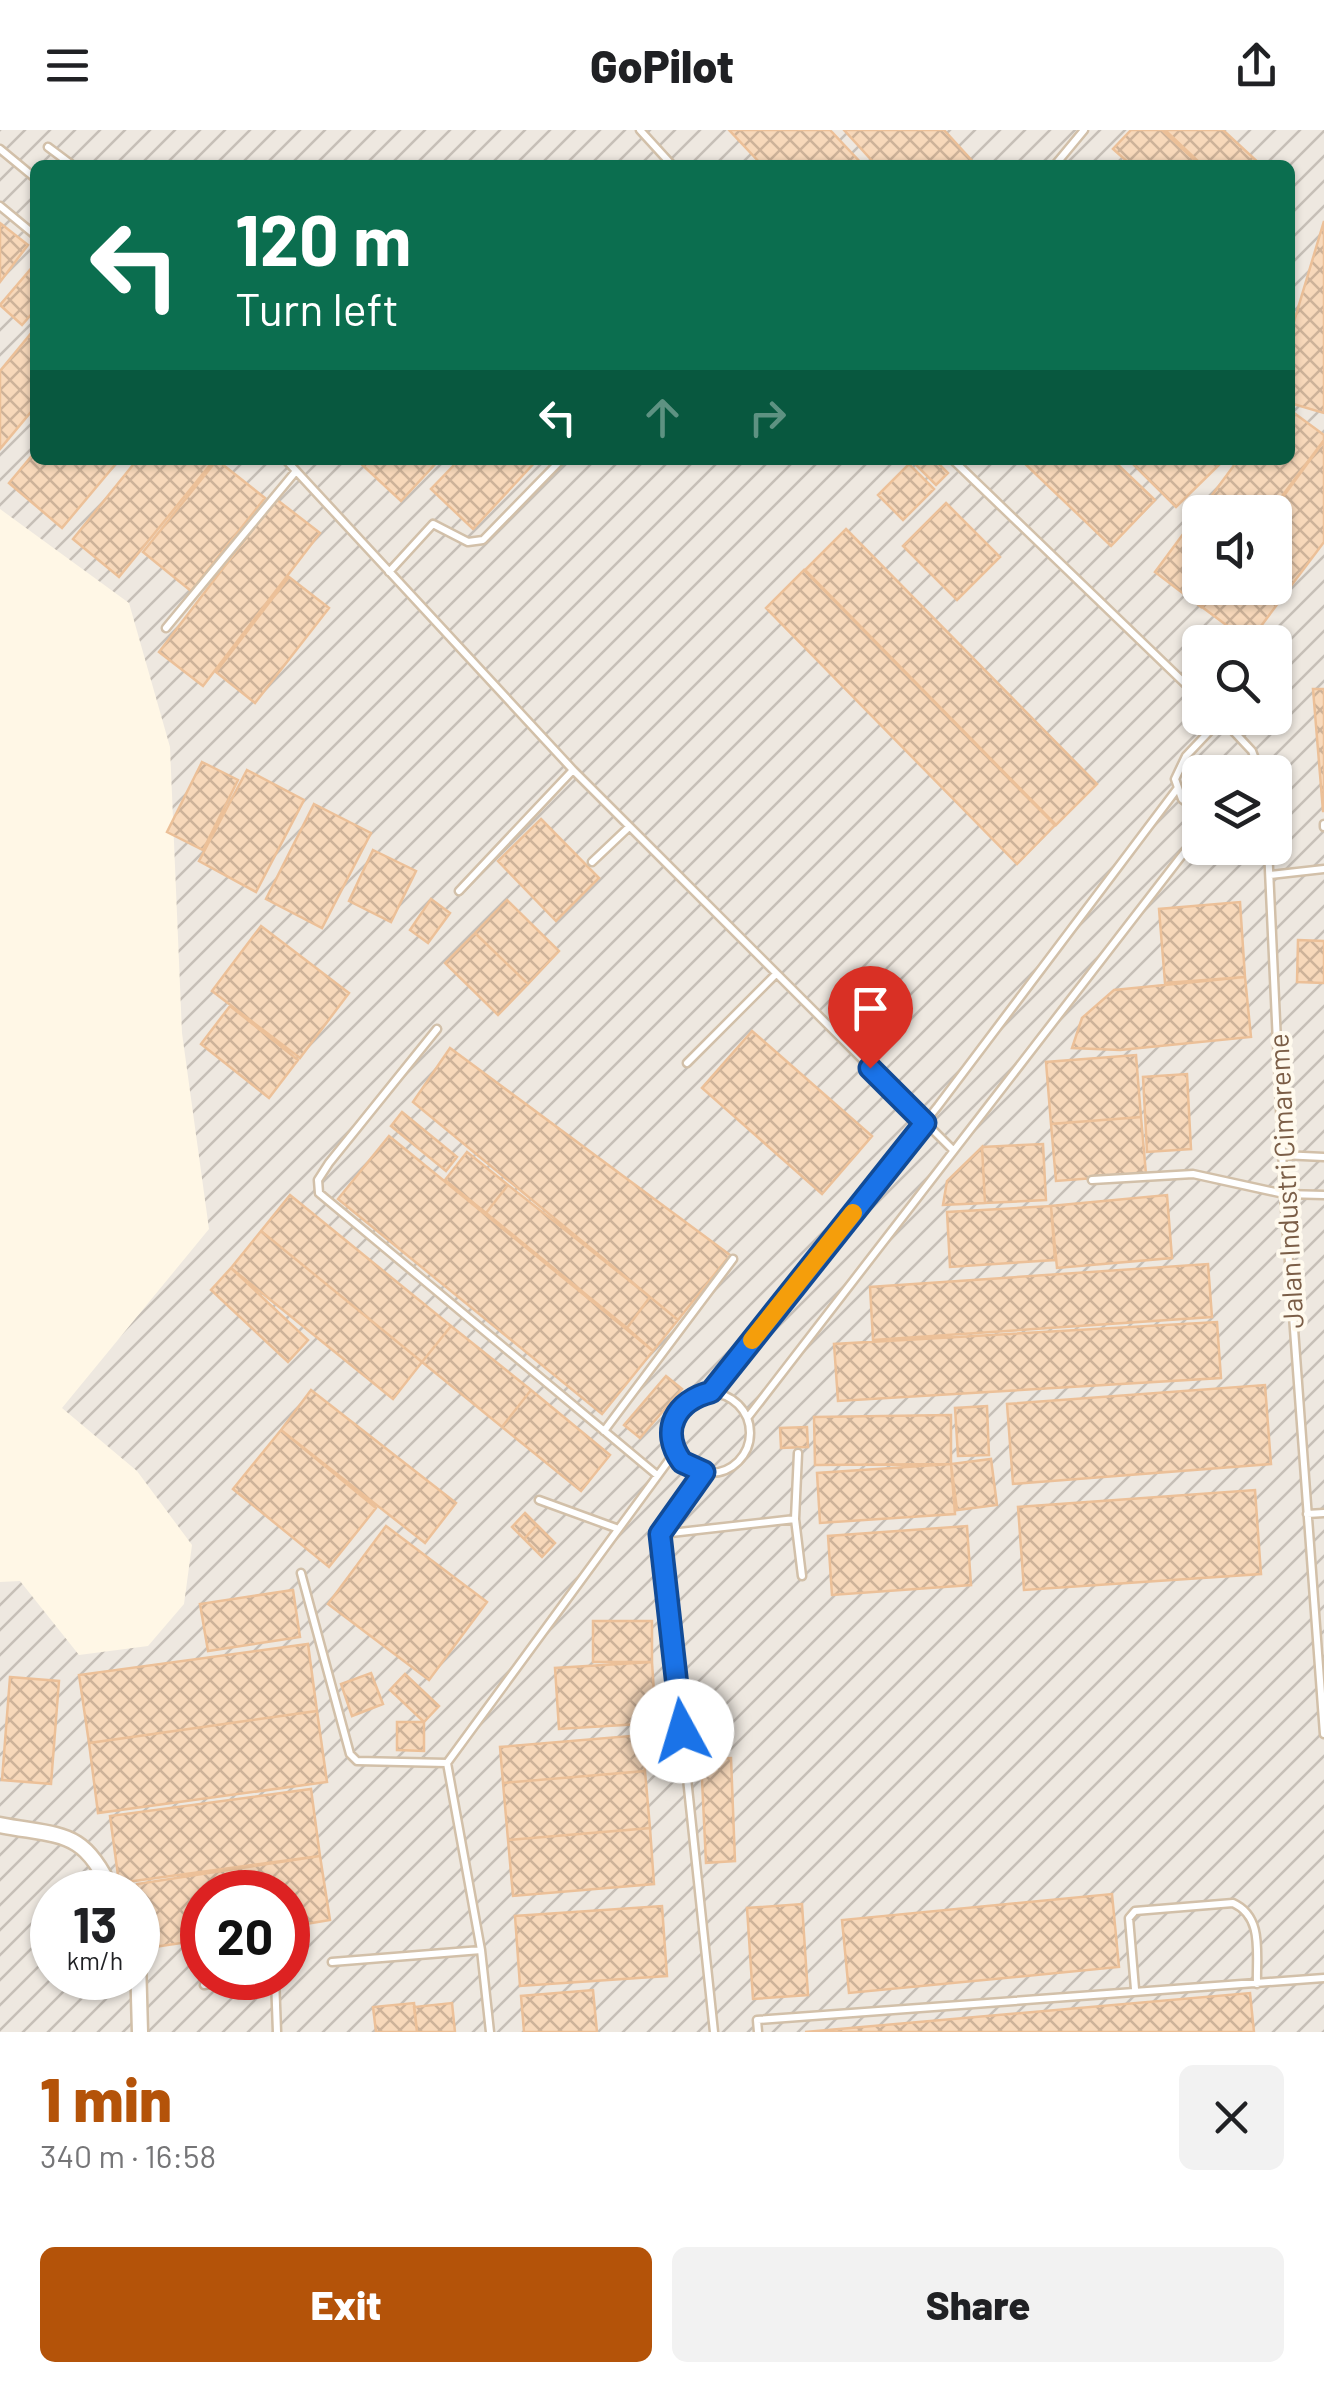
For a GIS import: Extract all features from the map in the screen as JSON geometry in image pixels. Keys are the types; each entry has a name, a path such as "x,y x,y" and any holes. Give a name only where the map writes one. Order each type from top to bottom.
{"street":[{"path":"0,1825 76,1840 88,1849 100,1870"},
{"path":"139,2000 140,2032"}],"lane":[{"path":"640,130 667,160"},
{"path":"1059,160 1084,130"},
{"path":"48,147 65,160"},
{"path":"0,149 30,174"},
{"path":"0,206 30,230"},
{"path":"291,465 573,770 953,1150"},
{"path":"389,572 433,524 468,542 483,540 556,465"},
{"path":"958,465 1182,681"},
{"path":"166,628 296,471"},
{"path":"711,1392 925,1123 1177,790 1178,768 1206,735"},
{"path":"1237,735 1254,755"},
{"path":"458,890 573,770"},
{"path":"1177,790 1182,795"},
{"path":"592,862 630,827"},
{"path":"748,1417 739,1404 711,1392 690,1397 676,1412 670,1432 675,1452 682,1462 704,1472 721,1472 736,1464 746,1450 748,1417 1182,855"},
{"name":"Jalan Industri Cimareme","path":"1269,865 1284,1194 1324,1734"},
{"path":"1270,876 1324,869"},
{"path":"687,1063 776,974"},
{"path":"437,1028 329,1163 318,1180 319,1193 657,1475"},
{"path":"1282,1155 1324,1157"},
{"path":"1092,1180 1193,1174 1284,1194 1324,1195"},
{"path":"604,1431 733,1259"},
{"path":"490,2032 481,1950 447,1763 675,1452"},
{"path":"798,1453 795,1519 802,1576"},
{"path":"704,1472 660,1534 714,2032"},
{"path":"539,1500 616,1528"},
{"path":"1307,1514 1324,1513"},
{"path":"660,1534 795,1519"},
{"path":"301,1573 350,1754 357,1760 447,1763"},
{"path":"1135,1989 1130,1918 1135,1912 1233,1902 1246,1908 1255,1923 1257,1984"},
{"path":"332,1962 481,1950"},
{"path":"758,2032 757,2020 1324,1978"},
{"path":"276,2000 277,2032"}],"shaded area":[{"path":"0,130 1324,130 1324,2032 0,2032 0,1582 20,1581 79,1655 148,1646 184,1604 192,1545 137,1471 62,1408 209,1229 182,1033 170,747 129,603 0,509"}],"building":[{"path":"729,130 830,130 858,160 757,160"},
{"path":"844,130 944,130 971,160 871,160"},
{"path":"1131,130 1162,130 1195,160 1125,160 1113,149"},
{"path":"1165,130 1223,130 1256,160 1197,160"},
{"path":"1324,221 1324,413 1295,404 1295,318"},
{"path":"0,223 28,245 0,282"},
{"path":"30,270 30,316 22,325 0,305"},
{"path":"30,334 30,413 0,449 0,371"},
{"path":"1295,414 1324,435 1283,495 1212,495 1234,465 1295,465"},
{"path":"1324,441 1324,542 1292,585 1292,495 1284,495"},
{"path":"30,458 30,465 115,465 62,528 9,483"},
{"path":"133,465 210,465 119,577 73,539"},
{"path":"213,465 223,465 265,498 191,591 143,552"},
{"path":"362,465 434,465 401,501"},
{"path":"454,465 532,465 473,529 431,489"},
{"path":"908,465 934,489 903,520 878,495"},
{"path":"916,465 940,465 948,473 936,485"},
{"path":"1026,465 1118,465 1155,500 1111,546"},
{"path":"1134,465 1219,465 1188,495 1182,495 1176,507"},
{"path":"276,499 320,533 203,686 159,652"},
{"path":"946,503 1000,557 957,600 903,546"},
{"path":"846,529 1097,784 1056,825 805,570"},
{"path":"1182,536 1182,593 1155,572"},
{"path":"804,570 1055,825 1017,864 766,608"},
{"path":"289,577 329,608 255,703 216,672"},
{"path":"1277,605 1262,625 1226,625 1202,607"},
{"path":"1313,689 1324,689 1324,811 1323,811"},
{"path":"202,762 238,780 203,850 167,832"},
{"path":"247,770 304,800 256,892 199,861"},
{"path":"314,804 371,833 322,928 266,899"},
{"path":"541,819 599,878 556,921 498,861"},
{"path":"373,850 416,871 391,922 349,901"},
{"path":"431,899 450,913 428,943 410,930"},
{"path":"507,900 559,951 528,984 475,933"},
{"path":"1240,902 1245,977 1165,983 1159,909"},
{"path":"261,926 349,993 300,1058 212,991"},
{"path":"475,933 528,984 498,1015 445,963"},
{"path":"1298,940 1324,941 1324,983 1297,982"},
{"path":"1245,977 1251,1037 1120,1050 1072,1048 1082,1018 1114,990"},
{"path":"230,1006 298,1060 269,1098 201,1044"},
{"path":"752,1031 872,1136 822,1194 702,1088"},
{"path":"450,1048 730,1255 678,1320 413,1102"},
{"path":"1136,1055 1141,1117 1051,1124 1046,1062"},
{"path":"1187,1074 1191,1149 1147,1152 1143,1077"},
{"path":"402,1112 457,1157 446,1171 391,1126"},
{"path":"1141,1117 1146,1174 1056,1181 1051,1124"},
{"path":"389,1136 653,1351 602,1414 338,1199"},
{"path":"1043,1144 1046,1200 985,1203 982,1147"},
{"path":"982,1147 985,1203 943,1205 947,1181"},
{"path":"467,1152 508,1185 486,1213 445,1180"},
{"path":"508,1185 650,1297 627,1328 486,1213"},
{"path":"290,1195 451,1326 422,1362 261,1231"},
{"path":"1167,1195 1172,1258 1057,1268 1051,1206"},
{"path":"1051,1206 1055,1260 950,1267 947,1212"},
{"path":"261,1231 422,1362 393,1399 231,1268"},
{"path":"1208,1264 1212,1317 873,1340 870,1287"},
{"path":"231,1268 308,1340 288,1362 211,1290"},
{"path":"650,1297 678,1320 653,1351 627,1328"},
{"path":"1217,1322 1221,1378 838,1401 834,1344"},
{"path":"451,1326 531,1390 502,1427 422,1362"},
{"path":"666,1376 682,1389 640,1438 624,1425"},
{"path":"1265,1385 1271,1464 1013,1484 1007,1404"},
{"path":"311,1390 456,1503 425,1543 281,1430"},
{"path":"531,1390 610,1455 581,1491 502,1427"},
{"path":"987,1406 989,1455 958,1456 955,1408"},
{"path":"951,1415 951,1464 815,1465 814,1417"},
{"path":"807,1427 808,1447 781,1448 780,1428"},
{"path":"281,1430 376,1508 329,1567 233,1489"},
{"path":"991,1459 997,1505 957,1510 951,1464"},
{"path":"951,1464 955,1514 820,1523 817,1473"},
{"path":"1255,1490 1261,1574 1024,1590 1018,1507"},
{"path":"525,1513 537,1525 524,1539 512,1527"},
{"path":"537,1525 555,1543 542,1557 524,1539"},
{"path":"386,1526 487,1602 429,1680 328,1604"},
{"path":"967,1526 971,1585 832,1595 828,1536"},
{"path":"293,1590 300,1637 208,1651 200,1604"},
{"path":"593,1621 652,1621 652,1662 593,1662"},
{"path":"308,1644 317,1711 89,1743 79,1675"},
{"path":"652,1662 656,1723 559,1729 555,1668"},
{"path":"371,1673 383,1704 352,1716 341,1684"},
{"path":"405,1674 439,1706 424,1722 390,1690"},
{"path":"10,1677 59,1681 51,1784 2,1780"},
{"path":"317,1711 327,1782 98,1813 89,1743"},
{"path":"397,1722 424,1722 424,1751 397,1750"},
{"path":"642,1735 645,1771 503,1783 500,1747"},
{"path":"731,1758 735,1861 706,1863 701,1759"},
{"path":"645,1771 650,1828 508,1840 503,1783"},
{"path":"311,1789 320,1856 216,1870 180,1870 180,1875 160,1877 160,1870 117,1870 110,1816"},
{"path":"650,1828 654,1884 513,1896 508,1840"},
{"path":"320,1856 330,1920 310,1923 310,1870 228,1870"},
{"path":"180,1877 180,1943 160,1946 160,1880"},
{"path":"1112,1894 1119,1967 849,1993 842,1920"},
{"path":"802,1904 808,1995 753,1999 747,1908"},
{"path":"662,1906 667,1976 520,1986 515,1916"},
{"path":"593,1990 597,2032 524,2032 521,1996"},
{"path":"1250,1993 1254,2032 805,2032"},
{"path":"414,2003 417,2032 376,2032 373,2007"},
{"path":"452,2003 455,2032 417,2032 414,2007"}],"slow traffic":[{"path":"752,1340 853,1213"}],"route":[{"path":"682,1731 660,1534 704,1472 682,1462 670,1432 676,1412 690,1397 711,1392 925,1123 870,1068"}]}
